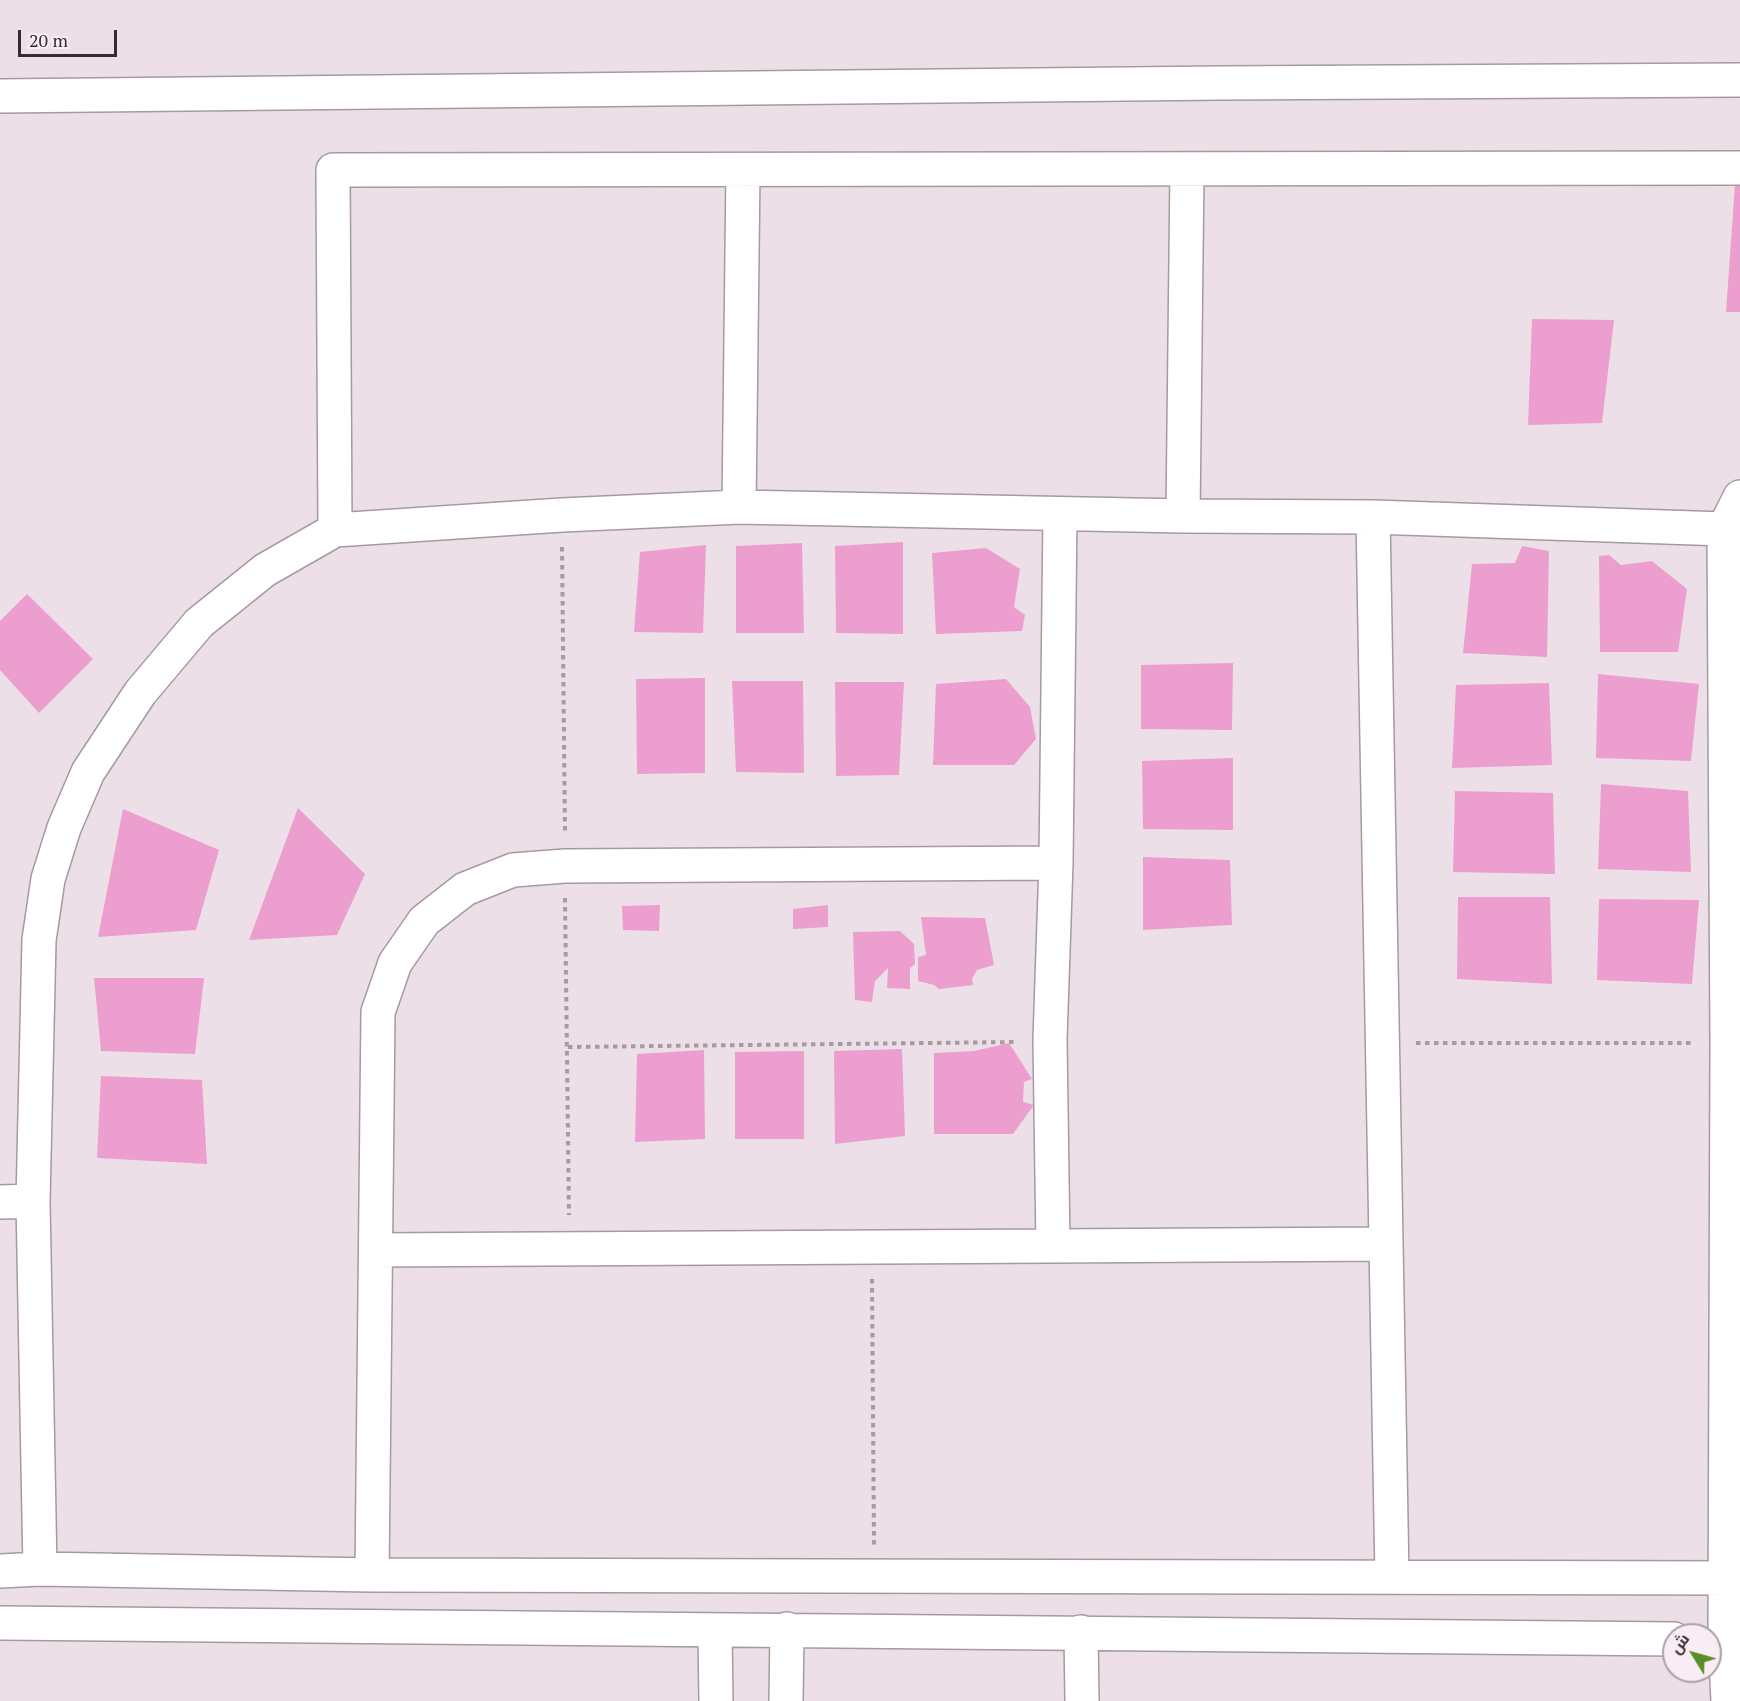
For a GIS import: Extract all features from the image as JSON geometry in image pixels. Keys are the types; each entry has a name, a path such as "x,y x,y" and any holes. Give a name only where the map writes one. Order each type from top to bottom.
{"street":[{"path":"0,96 1222,82 1740,80"},
{"path":"335,530 333,170 1740,168"},
{"path":"1183,516 1187,169"},
{"path":"739,507 743,170"},
{"path":"1728,1701 1725,1639 1732,1578 1724,529 1740,497"},
{"path":"40,1569 33,1201 39,940 48,879 64,828 88,772 140,693 199,622 265,570 335,530 562,515 739,507 1183,516 1373,517 1724,529"},
{"path":"1053,1246 1050,1039 1056,863 1060,514"},
{"path":"1373,517 1392,1577"},
{"path":"372,1575 378,1012 394,963 424,921 465,889 513,870 565,866 1056,863"},
{"path":"0,1202 33,1201"},
{"path":"376,1250 1386,1244"},
{"path":"0,1571 40,1569 372,1575 1732,1578"},
{"path":"0,1623 1662,1639"},
{"path":"786,1701 787,1629"},
{"path":"715,1631 716,1701"},
{"path":"1081,1632 1082,1701"}],"path":[{"path":"568,1047 1009,1043 1050,1039"},
{"path":"1383,1043 1727,1043"},
{"path":"871,1247 874,1576"}],"building":[{"path":"1740,183 1740,312 1726,312 1735,184"},
{"path":"1532,319 1614,320 1602,423 1528,425"},
{"path":"903,542 903,634 836,633 835,546"},
{"path":"802,543 804,633 736,633 736,546"},
{"path":"706,545 703,633 634,632 640,552"},
{"path":"1522,546 1549,551 1547,657 1463,653 1472,564 1515,563"},
{"path":"986,548 1020,569 1014,607 1025,615 1022,631 936,634 932,553"},
{"path":"1609,555 1621,565 1652,561 1687,589 1678,652 1600,652 1599,556"},
{"path":"27,594 93,659 39,713 0,670 0,621"},
{"path":"1233,663 1232,730 1141,729 1141,665"},
{"path":"1598,674 1699,684 1691,761 1596,758"},
{"path":"705,678 705,773 637,774 636,679"},
{"path":"1006,679 1030,707 1036,739 1014,765 933,765 936,684"},
{"path":"732,681 803,681 804,773 736,772"},
{"path":"835,682 904,682 899,775 836,776"},
{"path":"1549,683 1552,765 1452,768 1456,685"},
{"path":"1233,758 1233,830 1143,829 1142,761"},
{"path":"1601,784 1688,791 1691,872 1598,869"},
{"path":"1455,791 1553,793 1555,874 1453,872"},
{"path":"298,808 365,874 337,935 249,940"},
{"path":"123,809 219,850 196,930 98,937"},
{"path":"1143,857 1230,860 1232,925 1143,930"},
{"path":"1458,897 1550,897 1552,984 1457,979"},
{"path":"1599,899 1699,900 1692,984 1597,980"},
{"path":"660,905 659,931 623,930 622,906"},
{"path":"828,905 828,927 793,929 793,909"},
{"path":"921,917 985,918 994,965 977,970 972,979 973,985 939,989 934,985 918,981 918,957 926,955"},
{"path":"900,931 914,944 915,964 910,968 910,989 887,988 888,968 875,981 872,1002 855,1000 853,932"},
{"path":"94,978 204,978 195,1054 101,1051"},
{"path":"1009,1043 1032,1079 1024,1082 1023,1102 1034,1105 1013,1134 934,1134 934,1053 974,1051"},
{"path":"902,1049 905,1136 835,1144 834,1051"},
{"path":"704,1050 705,1139 635,1142 637,1054"},
{"path":"804,1051 804,1139 735,1139 735,1052"},
{"path":"101,1076 202,1080 207,1164 97,1158"}]}
